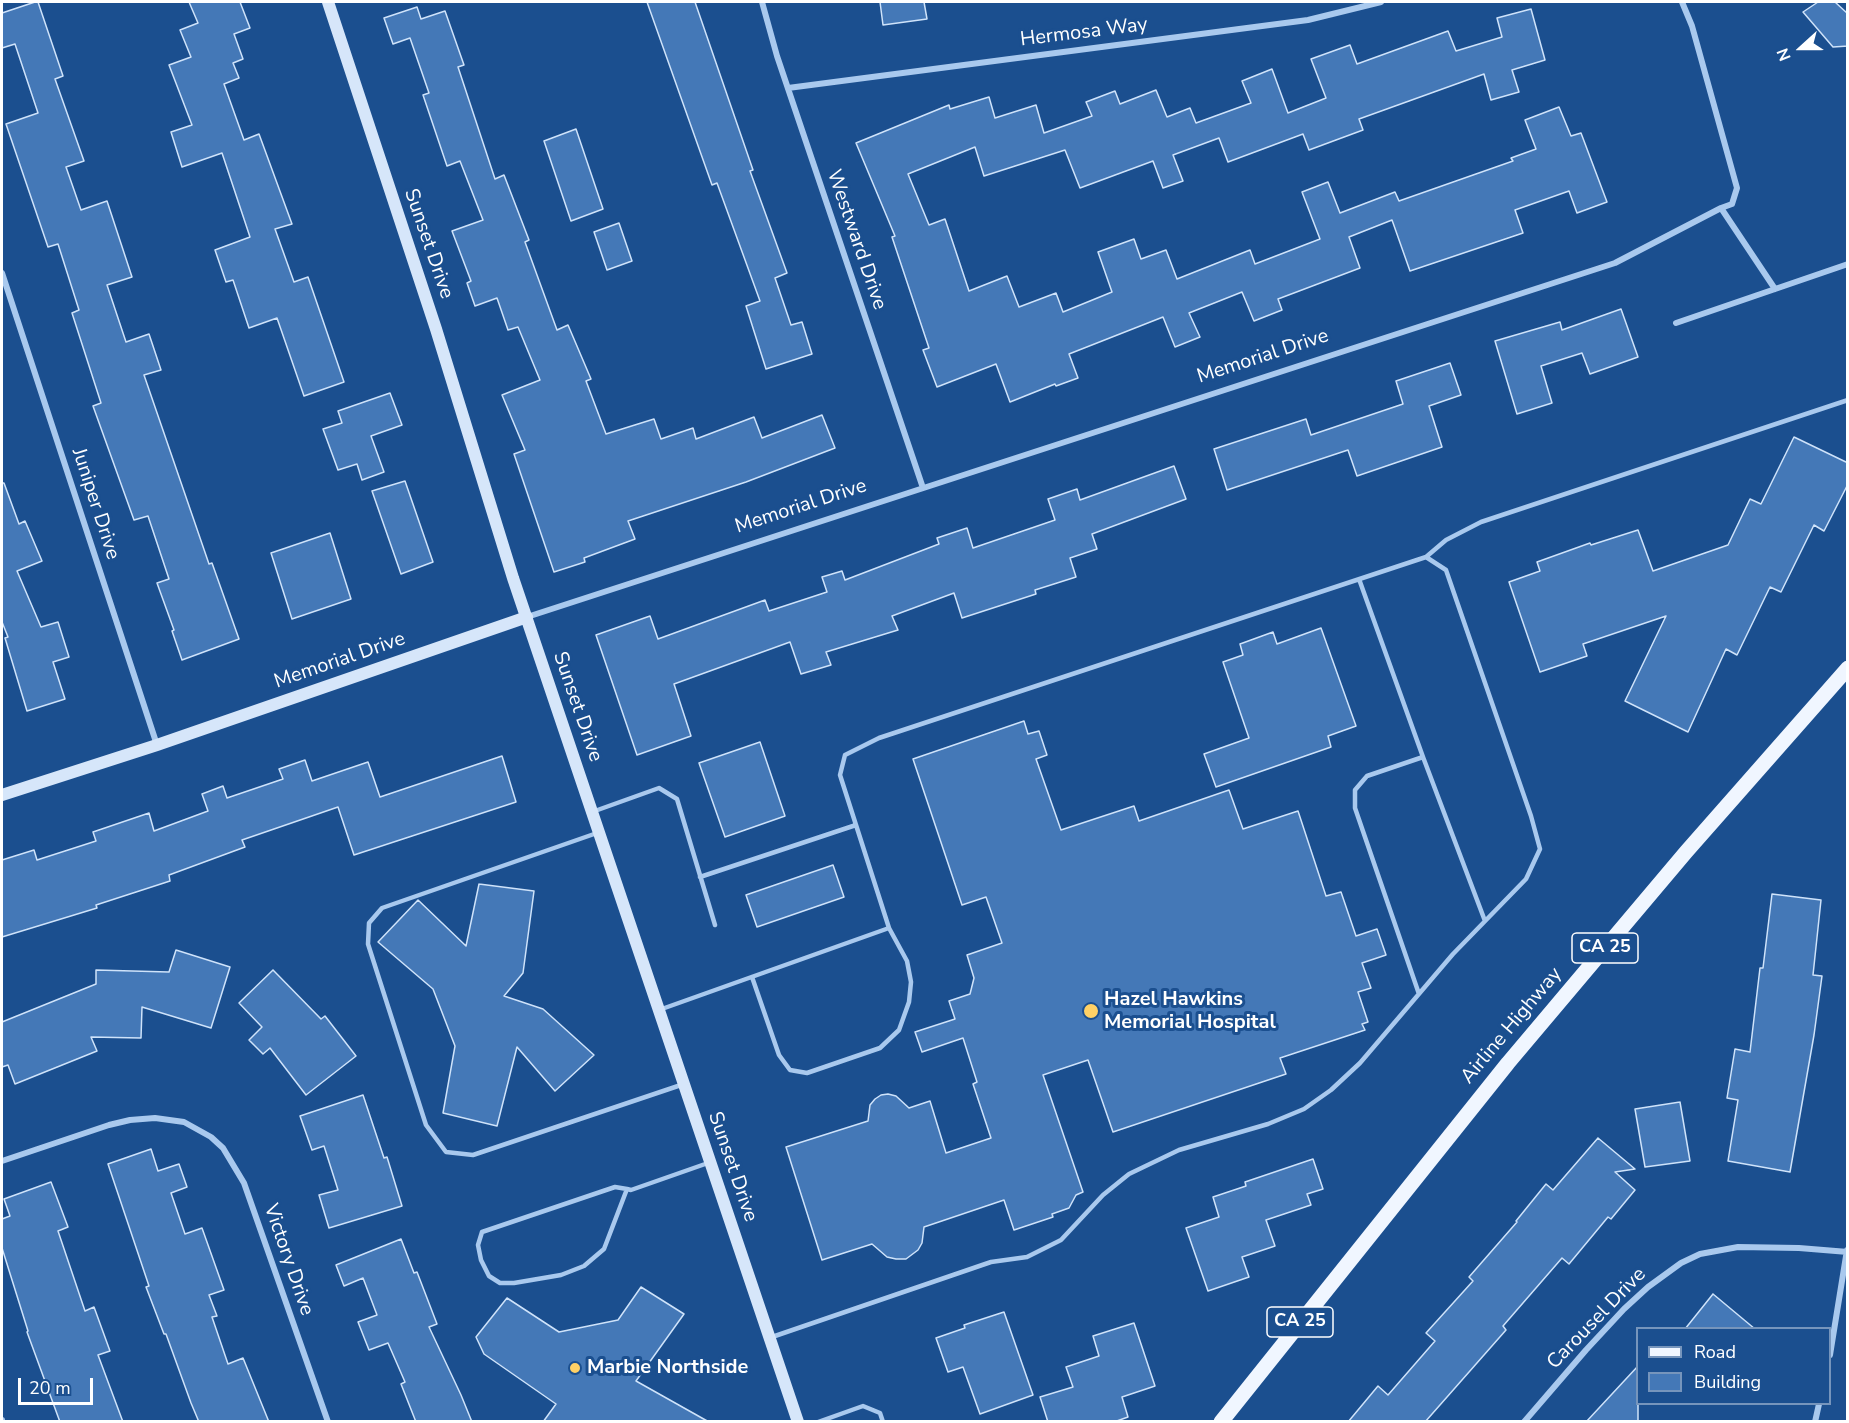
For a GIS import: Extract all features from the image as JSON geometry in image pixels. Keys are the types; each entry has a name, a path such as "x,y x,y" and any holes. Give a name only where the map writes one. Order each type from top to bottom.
{"main road":[{"name":"Airline Highway","path":"1221,1422 1508,1063 1686,852 1848,668"}],"street":[{"name":"Sunset Drive","path":"328,2 436,329 513,578 798,1422"},
{"name":"Westward Drive","path":"762,2 788,88 923,488"},
{"name":"Hermosa Way","path":"788,88 1308,20 1381,2"},
{"path":"1682,2 1692,26 1737,188 1732,204 1721,208 1775,289"},
{"name":"Memorial Drive","path":"2,795 157,745 527,617 1615,263 1721,208"},
{"path":"1676,323 1848,264"},
{"name":"Juniper Drive","path":"2,273 157,745"},
{"name":"Victory Drive","path":"2,1161 130,1120 155,1118 184,1122 194,1125 211,1137 223,1148 244,1183 328,1422"},
{"name":"Carousel Drive","path":"1524,1422 1624,1309 1648,1287 1681,1263 1700,1254 1738,1247 1847,1251"},
{"path":"1831,1349 1847,1251"},
{"path":"1815,1422 1819,1405"}],"lane":[{"path":"752,977 779,1055 790,1070 807,1073 880,1048 899,1030 909,1002 910,982 907,961 889,928 855,825 840,775 845,755 870,742 1079,670 1426,557 1446,540 1481,522 1848,400"},
{"path":"769,1338 991,1262 1026,1257 1061,1240 1102,1195 1129,1174 1179,1150 1268,1124 1304,1109 1331,1090 1360,1063 1453,954 1526,879 1540,849 1531,816 1446,570 1426,557"},
{"path":"1359,579 1485,921"},
{"path":"1419,994 1355,808 1354,790 1367,776 1423,757"},
{"path":"592,812 658,788 676,799 715,925"},
{"path":"700,877 855,825"},
{"path":"599,832 382,908 369,923 368,944 426,1125 446,1152 473,1155 684,1084"},
{"path":"659,1010 889,928"},
{"path":"627,1189 604,1249 584,1266 561,1275 514,1283 500,1283 489,1276 481,1260 478,1245 482,1232 615,1187 627,1189 631,1190 710,1162"},
{"path":"818,1422 863,1406 880,1413 883,1422"}],"building":[{"path":"38,2 63,76 55,79 84,161 66,167 81,210 107,201 132,277 107,285 126,342 149,334 161,370 144,375 209,564 212,563 239,639 182,660 157,583 169,579 148,516 134,520 93,406 101,403 72,313 79,310 58,244 48,247 6,124 38,113 15,44 2,48 2,13"},
{"path":"189,2 240,2 250,28 234,34 243,59 233,63 239,78 224,84 244,140 259,134 292,224 275,229 294,282 308,277 344,382 304,396 277,318 249,328 233,280 226,282 215,250 250,237 222,153 182,167 171,132 192,125 169,65 191,57 180,30 198,23"},
{"path":"647,2 695,2 753,170 750,171 787,273 775,278 791,325 802,322 812,354 766,369 746,306 760,301 717,183 712,185"},
{"path":"880,2 924,2 927,19 883,25"},
{"path":"1818,2 1835,2 1848,14 1848,46 1833,47 1803,12"},
{"path":"417,7 421,19 445,11 464,65 458,67 495,179 504,175 529,240 525,242 557,330 568,325 591,379 586,381 606,434 654,419 661,439 693,428 696,439 754,417 762,438 822,415 835,448 746,482 628,521 635,539 584,558 585,562 554,572 514,454 525,450 502,395 540,380 518,327 508,330 497,298 475,306 467,283 471,281 452,231 483,220 460,161 447,166 423,95 429,93 410,38 393,44 384,18"},
{"path":"1531,9 1545,60 1512,70 1519,92 1491,100 1484,74 1359,119 1363,130 1309,150 1303,134 1228,162 1219,138 1173,155 1183,181 1163,188 1153,161 1080,188 1065,150 984,176 975,147 908,174 929,225 945,219 969,291 1007,276 1019,307 1056,293 1063,312 1112,292 1098,252 1134,239 1141,259 1166,250 1177,279 1250,250 1255,264 1320,239 1302,192 1328,182 1340,213 1395,192 1399,201 1513,161 1511,158 1536,149 1525,120 1559,107 1571,136 1581,133 1607,202 1577,213 1569,191 1515,210 1523,233 1410,271 1392,220 1349,237 1360,268 1278,299 1282,310 1254,321 1242,292 1189,313 1200,337 1175,347 1163,317 1069,354 1078,378 1056,386 1055,384 1010,402 996,364 937,387 923,350 929,348 892,237 895,236 856,143 949,105 950,109 989,97 995,118 1036,105 1044,133 1092,116 1086,102 1115,91 1120,104 1156,90 1167,117 1190,108 1196,123 1251,103 1242,81 1272,69 1288,113 1326,98 1311,59 1350,45 1357,64 1448,31 1456,51 1502,37 1497,18"},
{"path":"576,129 603,209 571,221 544,141"},
{"path":"619,223 632,261 607,270 594,232"},
{"path":"1621,309 1638,357 1590,374 1582,353 1541,366 1552,403 1517,414 1495,341 1560,322 1562,330"},
{"path":"1450,363 1461,395 1429,406 1442,447 1357,476 1348,450 1227,490 1214,449 1306,419 1311,435 1403,404 1396,381"},
{"path":"390,393 402,425 371,436 384,472 362,480 357,464 338,470 323,429 342,423 338,411"},
{"path":"1794,437 1848,463 1848,484 1824,531 1814,525 1781,592 1770,587 1737,655 1726,649 1688,732 1625,701 1666,616 1583,644 1587,656 1540,672 1509,582 1540,571 1537,562 1590,543 1591,545 1638,530 1653,571 1728,545 1750,499 1761,504"},
{"path":"1174,466 1186,499 1092,534 1097,549 1070,558 1076,577 1035,590 1036,594 962,618 954,593 892,616 898,630 826,652 831,665 801,674 790,642 674,684 691,736 637,755 596,635 650,616 658,639 765,600 769,611 827,592 822,577 842,571 845,580 939,544 937,538 967,528 973,548 1055,520 1048,499 1077,489 1080,500"},
{"path":"405,481 433,562 401,574 372,491"},
{"path":"2,483 4,483 19,524 25,521 42,561 17,571 41,627 58,622 69,657 53,662 65,699 27,711 2,622"},
{"path":"330,533 351,599 292,619 271,553"},
{"path":"1321,628 1356,726 1328,736 1331,747 1216,787 1204,754 1249,738 1223,662 1243,655 1240,644 1273,632 1277,644"},
{"path":"1024,721 1028,734 1039,731 1047,755 1036,759 1061,830 1134,806 1139,821 1229,790 1243,829 1298,811 1326,896 1341,892 1356,936 1377,929 1386,955 1362,963 1371,988 1358,992 1368,1022 1362,1024 1365,1030 1280,1058 1286,1074 1113,1132 1088,1060 1043,1075 1083,1192 1076,1195 1069,1208 1052,1214 1053,1217 1014,1230 1004,1200 924,1227 922,1243 918,1250 906,1259 887,1257 872,1244 822,1260 786,1147 868,1121 870,1105 881,1095 888,1094 896,1096 909,1108 930,1101 946,1153 991,1138 973,1084 977,1082 963,1038 922,1052 915,1032 955,1019 949,1001 970,994 974,978 967,955 1002,943 986,897 962,905 913,759"},
{"path":"760,742 785,816 725,837 699,763"},
{"path":"502,756 516,802 354,855 338,807 242,840 245,847 169,875 170,881 96,905 97,908 2,937 2,860 34,850 37,860 96,841 93,832 149,813 154,831 208,811 202,794 223,786 227,798 283,779 279,769 305,760 312,781 368,762 380,797"},
{"path":"833,865 844,897 757,927 746,895"},
{"path":"479,884 534,891 523,973 504,996 543,1009 594,1055 555,1091 517,1047 497,1126 443,1113 455,1046 433,989 378,942 418,900 466,946"},
{"path":"1772,894 1821,900 1813,975 1822,976 1790,1172 1728,1161 1738,1100 1727,1098 1735,1049 1750,1052"},
{"path":"176,950 230,967 211,1028 142,1007 141,1038 91,1037 97,1051 15,1084 8,1065 2,1067 2,1022 96,984 96,970 169,972"},
{"path":"273,970 321,1019 325,1016 356,1056 306,1095 270,1048 263,1054 249,1040 262,1027 239,1003"},
{"path":"363,1095 384,1158 387,1157 402,1206 329,1228 319,1195 338,1190 324,1146 312,1150 300,1116"},
{"path":"1680,1102 1690,1161 1645,1167 1635,1109"},
{"path":"1598,1138 1635,1169 1615,1172 1635,1190 1611,1219 1608,1217 1569,1264 1562,1258 1503,1326 1506,1330 1425,1422 1348,1422 1378,1386 1388,1395 1435,1341 1426,1333 1473,1281 1469,1277 1517,1222 1546,1184 1553,1190"},
{"path":"151,1149 158,1171 179,1164 187,1187 171,1193 185,1234 202,1228 224,1290 209,1295 217,1316 212,1317 228,1364 243,1358 269,1422 199,1422 146,1287 149,1286 108,1164"},
{"path":"1313,1159 1323,1189 1307,1194 1311,1205 1266,1220 1275,1246 1242,1257 1249,1277 1208,1291 1186,1228 1219,1217 1213,1197 1246,1186 1245,1182"},
{"path":"51,1182 68,1227 58,1231 85,1311 94,1307 110,1351 98,1355 123,1422 60,1422 27,1332 2,1248 2,1219 10,1216 4,1199"},
{"path":"401,1239 414,1273 417,1272 437,1324 429,1327 472,1422 416,1422 401,1384 405,1382 388,1343 369,1350 358,1322 377,1315 363,1278 344,1286 336,1265"},
{"name":"Marbie Northside","path":"641,1287 684,1314 636,1381 709,1422 543,1422 556,1404 484,1354 476,1337 507,1298 559,1332 618,1320"},
{"path":"1713,1294 1753,1327 1687,1327"},
{"path":"1004,1312 1033,1395 980,1414 963,1367 948,1372 936,1338 965,1328 964,1325"},
{"path":"1134,1323 1155,1386 1122,1397 1128,1417 1114,1422 1048,1422 1040,1397 1073,1387 1066,1367 1099,1356 1093,1336"},
{"path":"1636,1368 1638,1422 1586,1422"}],"place":[{"name":"Hazel Hawkins Memorial Hospital","path":"1091,1011"},
{"name":"Marbie Northside","path":"575,1368"}]}
